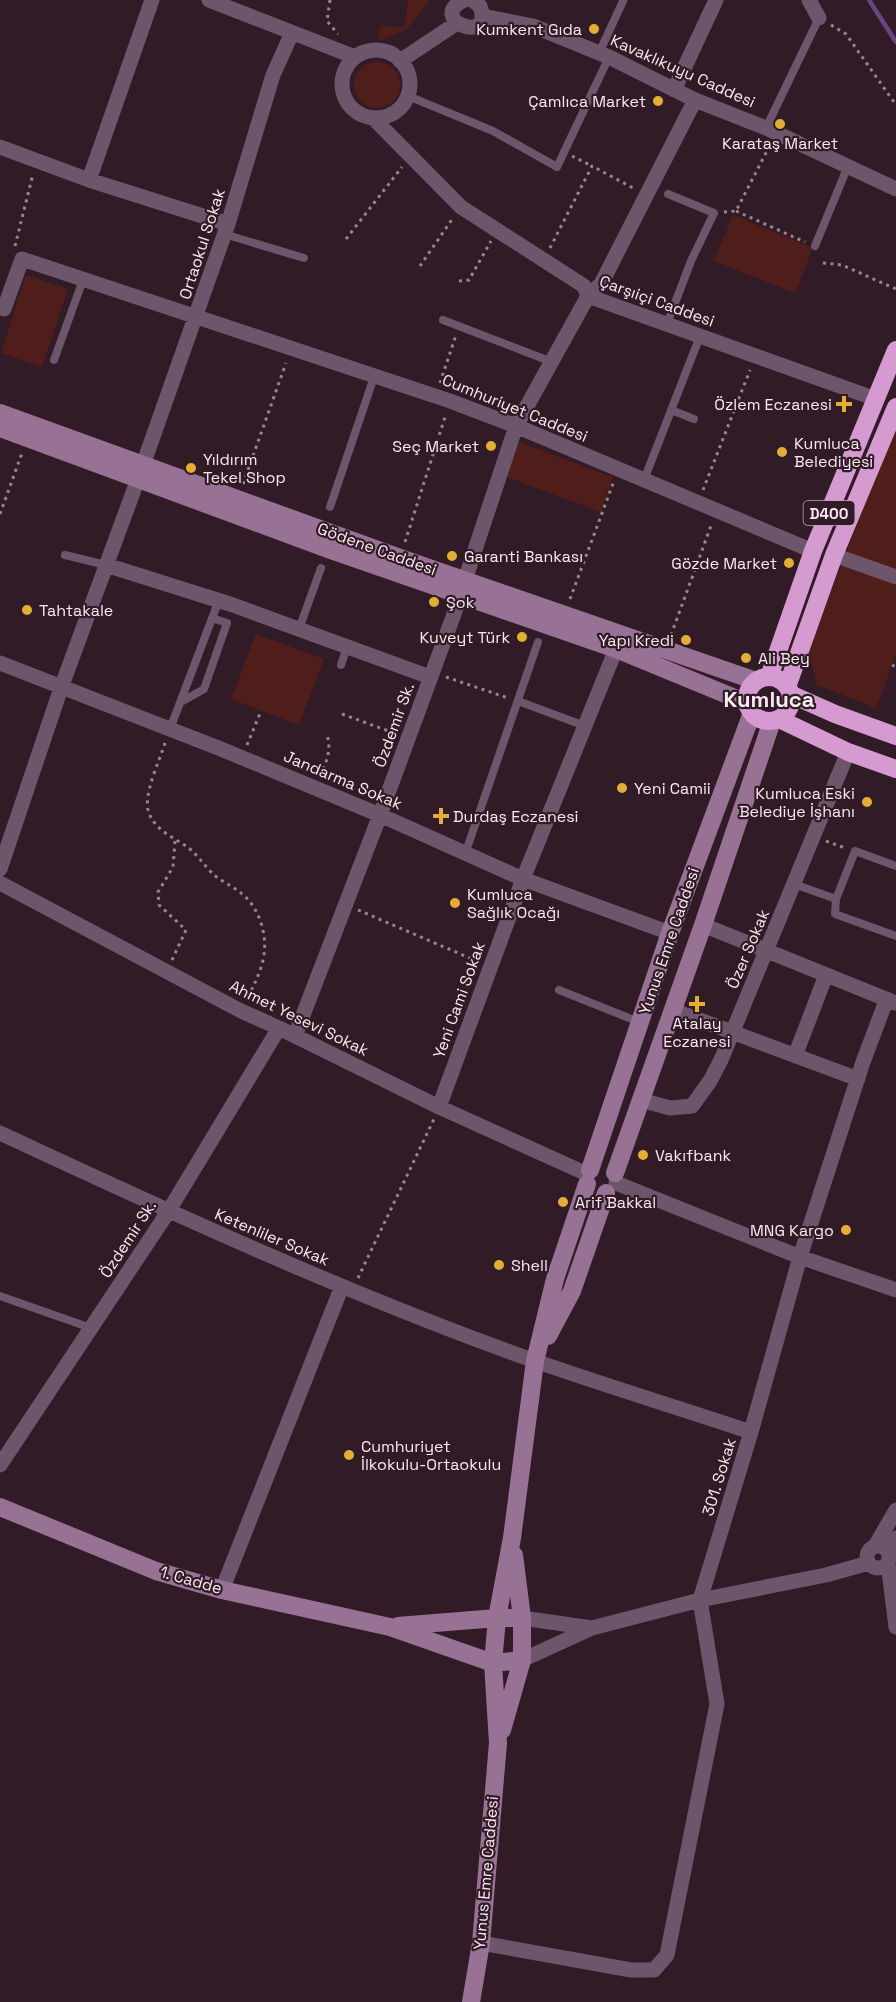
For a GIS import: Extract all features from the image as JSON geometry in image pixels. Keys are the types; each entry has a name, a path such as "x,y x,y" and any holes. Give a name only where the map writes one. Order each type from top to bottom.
{"highway":[{"name":"D400","path":"762,679 896,350"},
{"name":"D400","path":"788,690 834,555 896,407"},
{"path":"896,736 835,714 788,690 776,678 762,679 748,691 750,708 758,718 775,720 848,752 896,769"},
{"path":"775,720 789,708 788,690"}],"street":[{"path":"89,180 152,0"},
{"path":"209,0 355,57 375,50 386,52 400,61 409,74 408,96 403,106 394,113 373,118"},
{"path":"464,0 454,10 454,14 457,23 465,28 478,24 482,16 480,6 473,0"},
{"path":"674,90 716,0"},
{"path":"810,0 819,18"},
{"name":"Kavaklıkuyu Caddesi","path":"482,16 533,26 604,55 695,100 771,130 896,189"},
{"path":"400,61 457,23"},
{"name":"Ortaokul Sokak","path":"0,869 61,688 196,317 226,229 273,75 292,33"},
{"name":"Çarşıiçi Caddesi","path":"355,57 343,76 342,88 352,109 362,116 373,118 461,207 584,286 588,296 876,399"},
{"name":"Özdemir Sk.","path":"295,1036 380,815 463,588 516,426 588,296 601,284 695,100"},
{"path":"0,147 226,229"},
{"path":"0,308 4,309 22,259"},
{"name":"Cumhuriyet Caddesi","path":"22,259 443,398 516,426 813,551"},
{"name":"Gödene Caddesi","path":"0,413 327,549 564,615 666,650 762,679"},
{"name":"Gödene Caddesi","path":"0,429 237,500 400,558 463,588 616,649 750,708"},
{"path":"834,555 896,577"},
{"path":"106,565 219,600 431,675"},
{"name":"Yeni Cami Sokak","path":"440,1107 523,879 616,649"},
{"name":"Jandarma Sokak","path":"0,663 315,788 523,879 670,933"},
{"name":"Yunus Emre Caddesi","path":"471,2002 481,1943 498,1743 493,1663 497,1618 512,1538 535,1361 555,1279 588,1176 670,933 750,708"},
{"name":"Yunus Emre Caddesi","path":"535,1361 572,1291 775,720"},
{"name":"Özer Sokak","path":"641,1100 670,1108 692,1106 710,1082 733,1032 848,752"},
{"name":"Ahmet Yesevi Sokak","path":"0,883 241,1011 588,1176"},
{"path":"703,926 891,1002"},
{"path":"795,1056 826,975"},
{"name":"301. Sokak","path":"481,1943 631,1970 654,1970 667,1955 717,1704 700,1600 800,1257 858,1079 891,1002"},
{"path":"673,1010 858,1079"},
{"name":"Özdemir Sk.","path":"0,1465 168,1212 279,1028"},
{"name":"Ketenliler Sokak","path":"0,1133 168,1212 347,1288 535,1361 751,1431"},
{"path":"598,1164 603,1164 608,1166 612,1183 602,1194 593,1191 588,1176 598,1164"},
{"path":"612,1183 800,1257 896,1290"},
{"path":"222,1590 347,1288"},
{"name":"1. Cadde","path":"0,1507 156,1570 222,1590 390,1627 493,1663"},
{"path":"896,1510 880,1555 890,1588 896,1627"},
{"name":"Yunus Emre Caddesi","path":"498,1743 522,1660 522,1618 512,1538"},
{"path":"493,1663 522,1660 592,1628 700,1600 826,1575 880,1555"},
{"path":"522,1618 592,1628"},
{"name":"1. Cadde","path":"390,1627 522,1618"}],"lane":[{"path":"408,96 493,131 557,167 604,55 623,1"},
{"path":"771,130 819,18"},
{"path":"815,246 848,166"},
{"path":"667,324 691,261 714,213 668,195"},
{"path":"226,229 304,258"},
{"path":"54,360 82,280"},
{"path":"443,320 552,362"},
{"path":"644,480 700,336"},
{"path":"330,507 374,377"},
{"path":"671,410 694,419"},
{"path":"65,555 106,565"},
{"path":"299,629 321,568"},
{"path":"170,729 219,600"},
{"path":"181,702 204,689 227,623 212,618"},
{"path":"465,854 538,642"},
{"path":"341,665 347,647"},
{"path":"518,701 585,726"},
{"path":"896,866 855,852 836,899 835,914 896,936"},
{"path":"794,884 836,899"},
{"path":"559,990 640,1023"},
{"path":"0,1296 91,1328"}],"path":[{"path":"330,0 327,21 339,34 337,50"},
{"path":"819,18 846,34 896,105"},
{"path":"735,212 771,130"},
{"path":"564,152 646,195"},
{"path":"346,239 410,156"},
{"path":"22,259 13,256 37,161"},
{"path":"544,260 592,166"},
{"path":"420,266 461,207"},
{"path":"714,213 735,212 815,246"},
{"path":"459,281 469,280 497,230"},
{"path":"823,263 842,265 896,289"},
{"path":"400,558 443,398 459,326"},
{"path":"237,500 292,348"},
{"path":"698,503 756,356"},
{"path":"0,513 28,439"},
{"path":"564,615 618,469"},
{"path":"666,650 716,510"},
{"path":"431,675 518,701"},
{"path":"242,758 261,711"},
{"path":"342,714 408,738"},
{"path":"170,729 147,800 149,813 157,827 188,848 212,873 243,894 255,908 266,948 263,965 241,1011"},
{"path":"315,788 328,757 330,742 327,735"},
{"path":"814,836 855,852"},
{"path":"166,972 186,930 159,905 158,892 173,867 175,841"},
{"path":"345,904 490,967"},
{"path":"347,1288 440,1107"}],"shaded area":[{"path":"408,0 430,0 406,30 378,41 380,25 404,28"},
{"path":"377,62 386,63 393,69 399,76 399,94 393,101 386,107 377,108 368,107 361,101 355,94 354,85 355,76 361,69 368,63"},
{"path":"733,215 813,248 795,293 714,261"},
{"path":"26,275 68,289 42,367 1,353"},
{"path":"896,425 896,655 876,708 817,685 808,651"},
{"path":"516,441 613,477 601,512 504,476"},
{"path":"256,634 324,659 299,725 231,699"}],"waterway":[{"path":"869,0 896,42"}],"place":[{"name":"Kumkent Gıda","path":"594,29"},
{"name":"Çamlıca Market","path":"658,101"},
{"name":"Karataş Market","path":"780,124"},
{"name":"Özlem Eczanesi","path":"844,404"},
{"name":"Seç Market","path":"491,446"},
{"name":"Kumluca Belediyesi","path":"782,452"},
{"name":"Yıldırım Tekel Shop","path":"191,468"},
{"name":"Garanti Bankası","path":"452,556"},
{"name":"Gözde Market","path":"789,563"},
{"name":"Şok","path":"434,602"},
{"name":"Tahtakale","path":"27,610"},
{"name":"Kuveyt Türk","path":"522,637"},
{"name":"Yapı Kredi","path":"686,640"},
{"name":"Ali Bey","path":"746,658"},
{"name":"Yeni Camii","path":"622,788"},
{"name":"Kumluca Eski Belediye İşhanı","path":"867,802"},
{"name":"Durdaş Eczanesi","path":"441,816"},
{"name":"Kumluca Sağlık Ocağı","path":"455,903"},
{"name":"Atalay Eczanesi","path":"697,1004"},
{"name":"Vakıfbank","path":"643,1155"},
{"name":"Arif Bakkal","path":"563,1202"},
{"name":"MNG Kargo","path":"846,1230"},
{"name":"Shell","path":"499,1265"},
{"name":"Cumhuriyet İlkokulu-Ortaokulu","path":"349,1455"}],"district":[{"name":"Kumluca","path":"769,699"}]}
